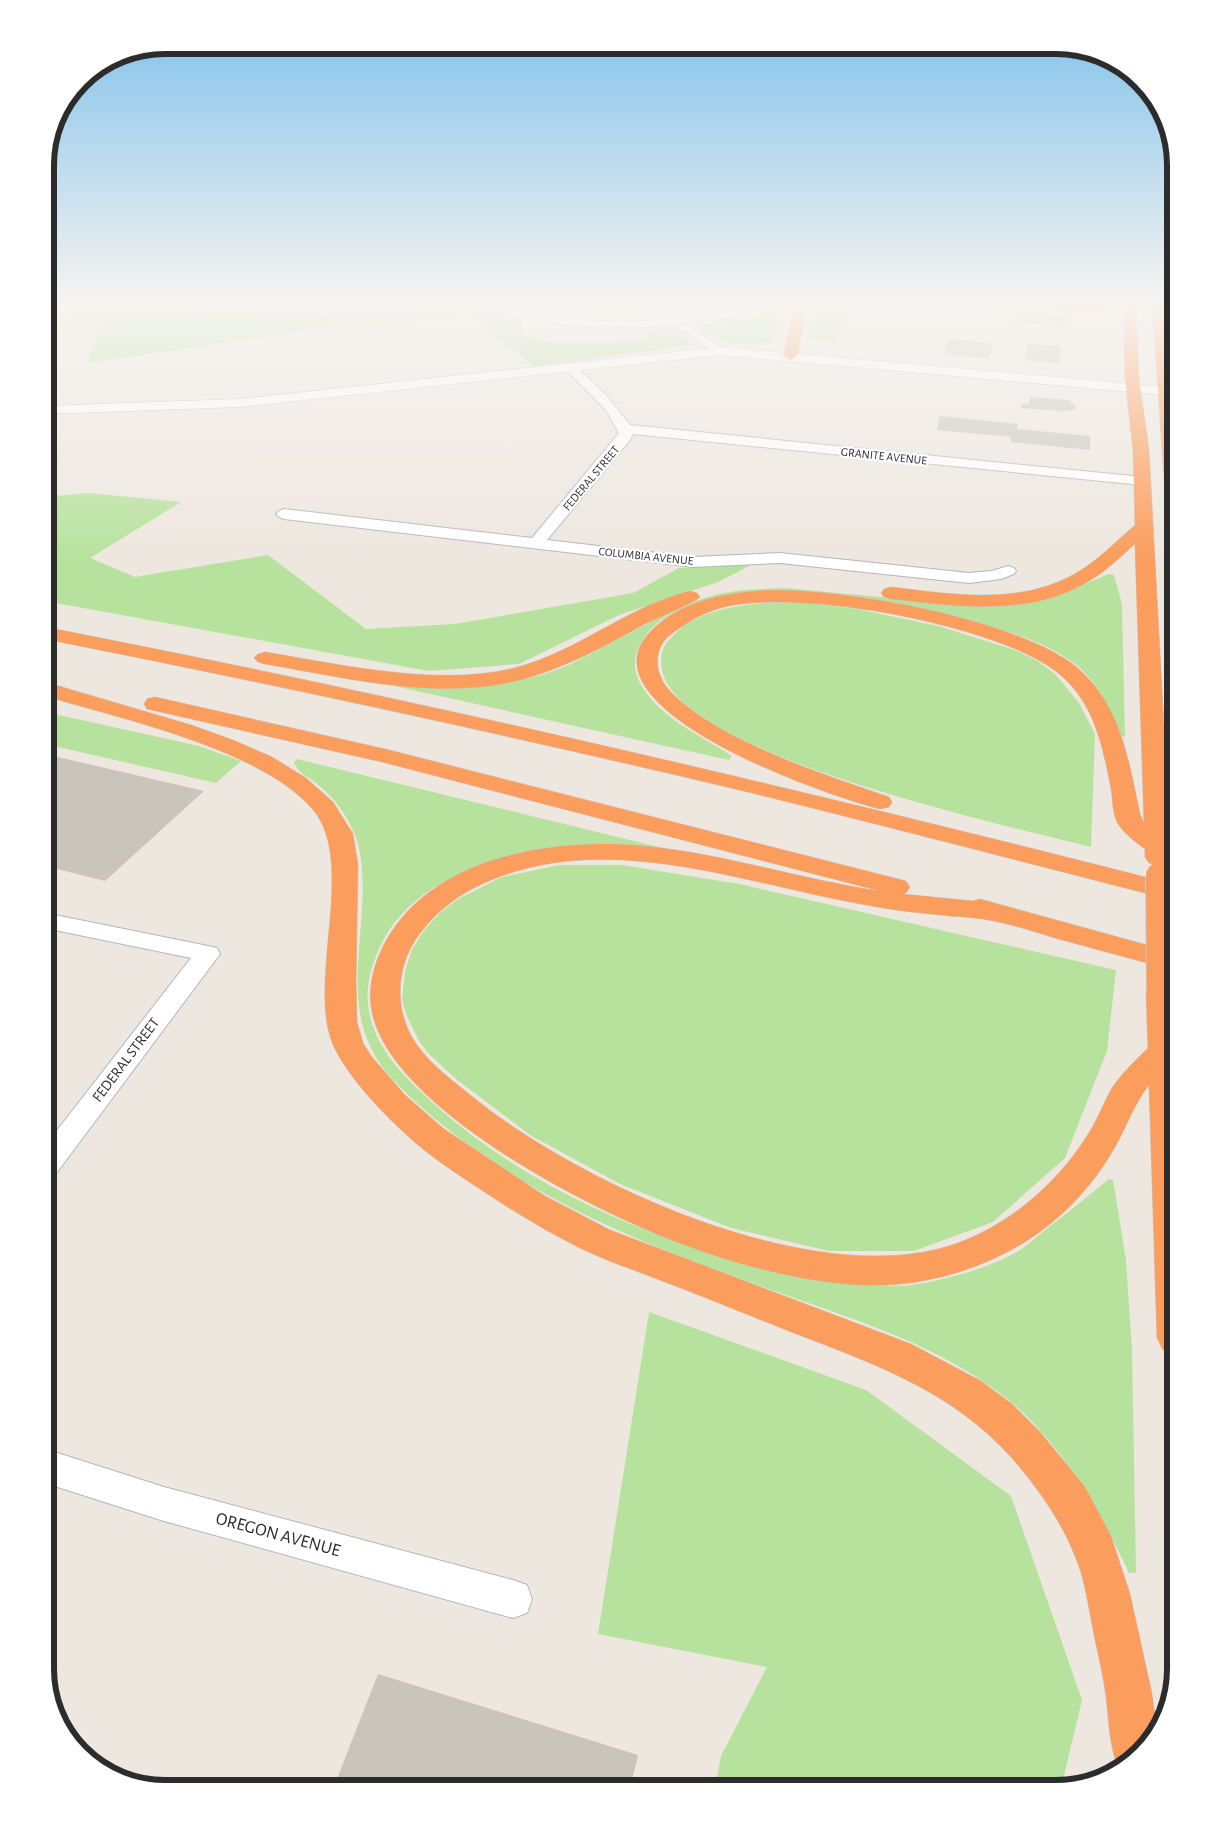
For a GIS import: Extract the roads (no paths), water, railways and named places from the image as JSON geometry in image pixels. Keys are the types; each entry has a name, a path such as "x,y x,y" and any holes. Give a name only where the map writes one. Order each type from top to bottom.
{"highway":[{"path":"1134,389 1140,438 1150,699 1158,846 1167,880"},
{"path":"153,653 203,649 418,679 457,682 503,678 533,670 565,658 652,612 686,598 720,589 756,584 792,584 968,600 997,600 1054,591 1075,582 1094,570 1144,526"},
{"path":"1042,858 784,767 712,733 672,704 652,681 648,672 647,656 654,639 678,619 702,608 731,600 782,596 839,600 905,612 994,634 1029,647 1057,662 1078,679 1093,697 1113,740 1130,824 1158,846"},
{"path":"54,635 153,653 344,693 660,764 1042,858 1167,884"},
{"path":"54,683 385,756 996,912 1167,960"},
{"path":"54,692 183,730 225,745 264,762 297,783 324,807 340,834 345,865 341,982 342,1022 348,1044 361,1065 394,1103 432,1138 533,1206 597,1240 897,1356 967,1393 998,1417 1027,1446 1070,1501 1096,1552 1108,1594 1129,1694 1135,1748"},
{"path":"996,912 856,896 735,868 679,859 625,853 576,852 530,859 487,872 449,892 418,915 398,942 386,972 385,1005 389,1023 397,1040 423,1072 457,1104 495,1132 544,1163 594,1191 712,1240 780,1258 843,1269 907,1269 938,1264 964,1256 1016,1230 1049,1206 1088,1162 1110,1126 1128,1089 1164,1051"},
{"path":"1167,899 1161,991 1167,1123"}],"street":[{"path":"54,410 238,403 371,389"},
{"name":"FEDERAL STREET","path":"536,543 625,437 626,429 618,417 592,389"},
{"path":"1141,389 1167,391"},
{"name":"GRANITE AVENUE","path":"626,429 1142,481"},
{"name":"COLUMBIA AVENUE","path":"284,514 693,562 780,558 955,578 982,578 996,576 1008,571"},
{"name":"FEDERAL STREET","path":"54,922 208,954 54,1154"},
{"name":"OREGON AVENUE","path":"54,1469 164,1504 513,1599"}]}
